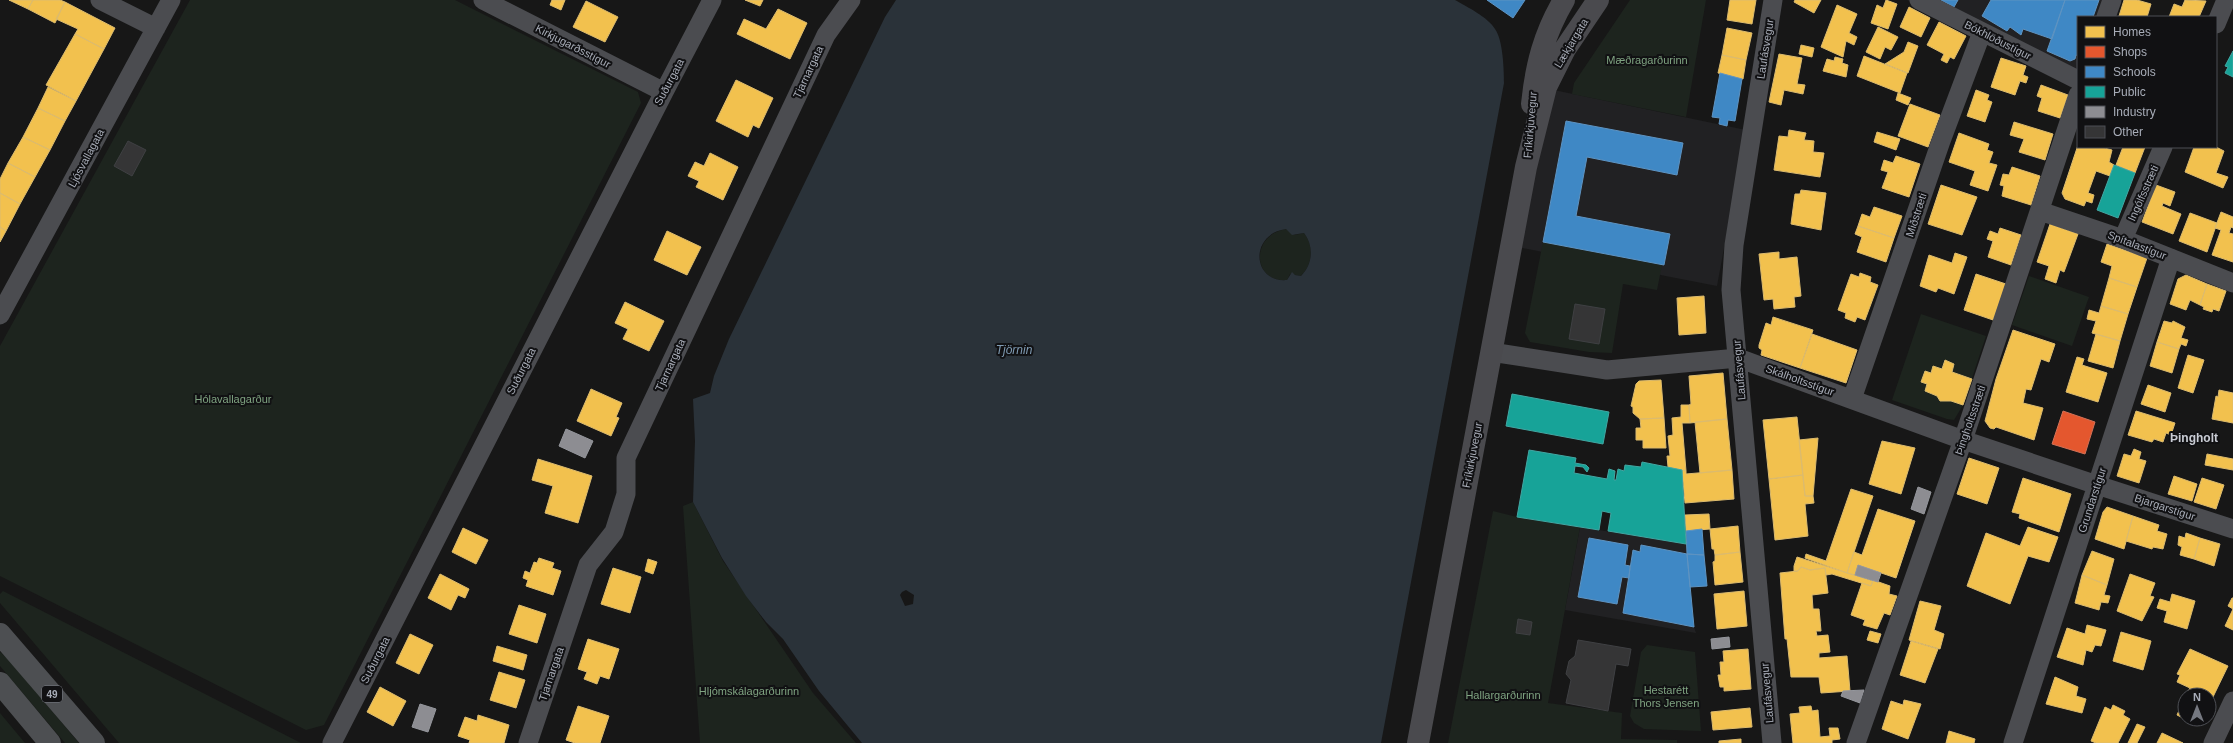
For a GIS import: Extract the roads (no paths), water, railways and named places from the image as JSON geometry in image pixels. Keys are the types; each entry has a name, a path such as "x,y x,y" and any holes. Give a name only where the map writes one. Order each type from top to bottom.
{"main road":[{"name":"Lækjargata","path":"1540,85 1540,55 1550,24 1564,0"},
{"name":"Lækjargata","path":"1540,85 1598,0"},
{"name":"Fríkirkjuvegur","path":"1418,743 1540,85"},
{"name":"49","path":"0,634 94,743"},
{"path":"0,683 50,743"}],"street":[{"path":"100,0 156,28"},
{"name":"Ljósvallagata","path":"0,315 171,0"},
{"name":"Kirkjugarðsstígur","path":"483,0 664,92"},
{"name":"Suðurgata","path":"332,743 712,0"},
{"name":"Tjarnargata","path":"528,743 588,565 614,532 626,494 626,458 826,35 851,0"},
{"name":"Laufásvegur","path":"1772,743 1731,290 1734,244 1773,0"},
{"name":"Bókhlöðustígur","path":"1919,0 2077,80"},
{"path":"2106,16 2112,0"},
{"name":"Miðstræti","path":"1852,399 1941,141 1982,32"},
{"name":"Þingholtsstræti","path":"1856,743 1963,440 2077,98"},
{"name":"Ingólfsstræti","path":"2123,239 2163,148"},
{"name":"Spítalastígur","path":"2040,211 2123,239 2233,283"},
{"name":"Grundarstígur","path":"2013,743 2171,258"},
{"name":"Skálholtsstígur","path":"1491,352 1607,370 1738,358 1963,440 2097,485"},
{"name":"Bjargarstígur","path":"2097,485 2233,528"},
{"path":"2213,743 2233,701"}],"water":[{"name":"Tjörnin","path":"896,0 1455,0 1482,16 1495,29 1500,40 1504,83 1381,743 862,743 819,691 783,639 766,622 746,596 722,558 693,502 695,441 693,399 710,393 714,376 729,339 885,17","holes":["1286,229 1292,235 1304,233 1311,249 1310,261 1301,276 1295,275 1292,272 1287,280 1275,279 1267,274 1262,266 1260,258 1261,248 1266,240 1274,233","906,590 914,595 913,604 905,606 900,595"]}],"district":[{"name":"Þingholt","path":"2194,438"}],"park label":[{"name":"Mæðragarðurinn","path":"1647,60"},
{"name":"Hólavallagarður","path":"233,399"},
{"name":"Hljómskálagarðurinn","path":"749,691"},
{"name":"Hallargarðurinn","path":"1503,695"},
{"name":"Hestarétt Thors Jensen","path":"1666,696"}]}
